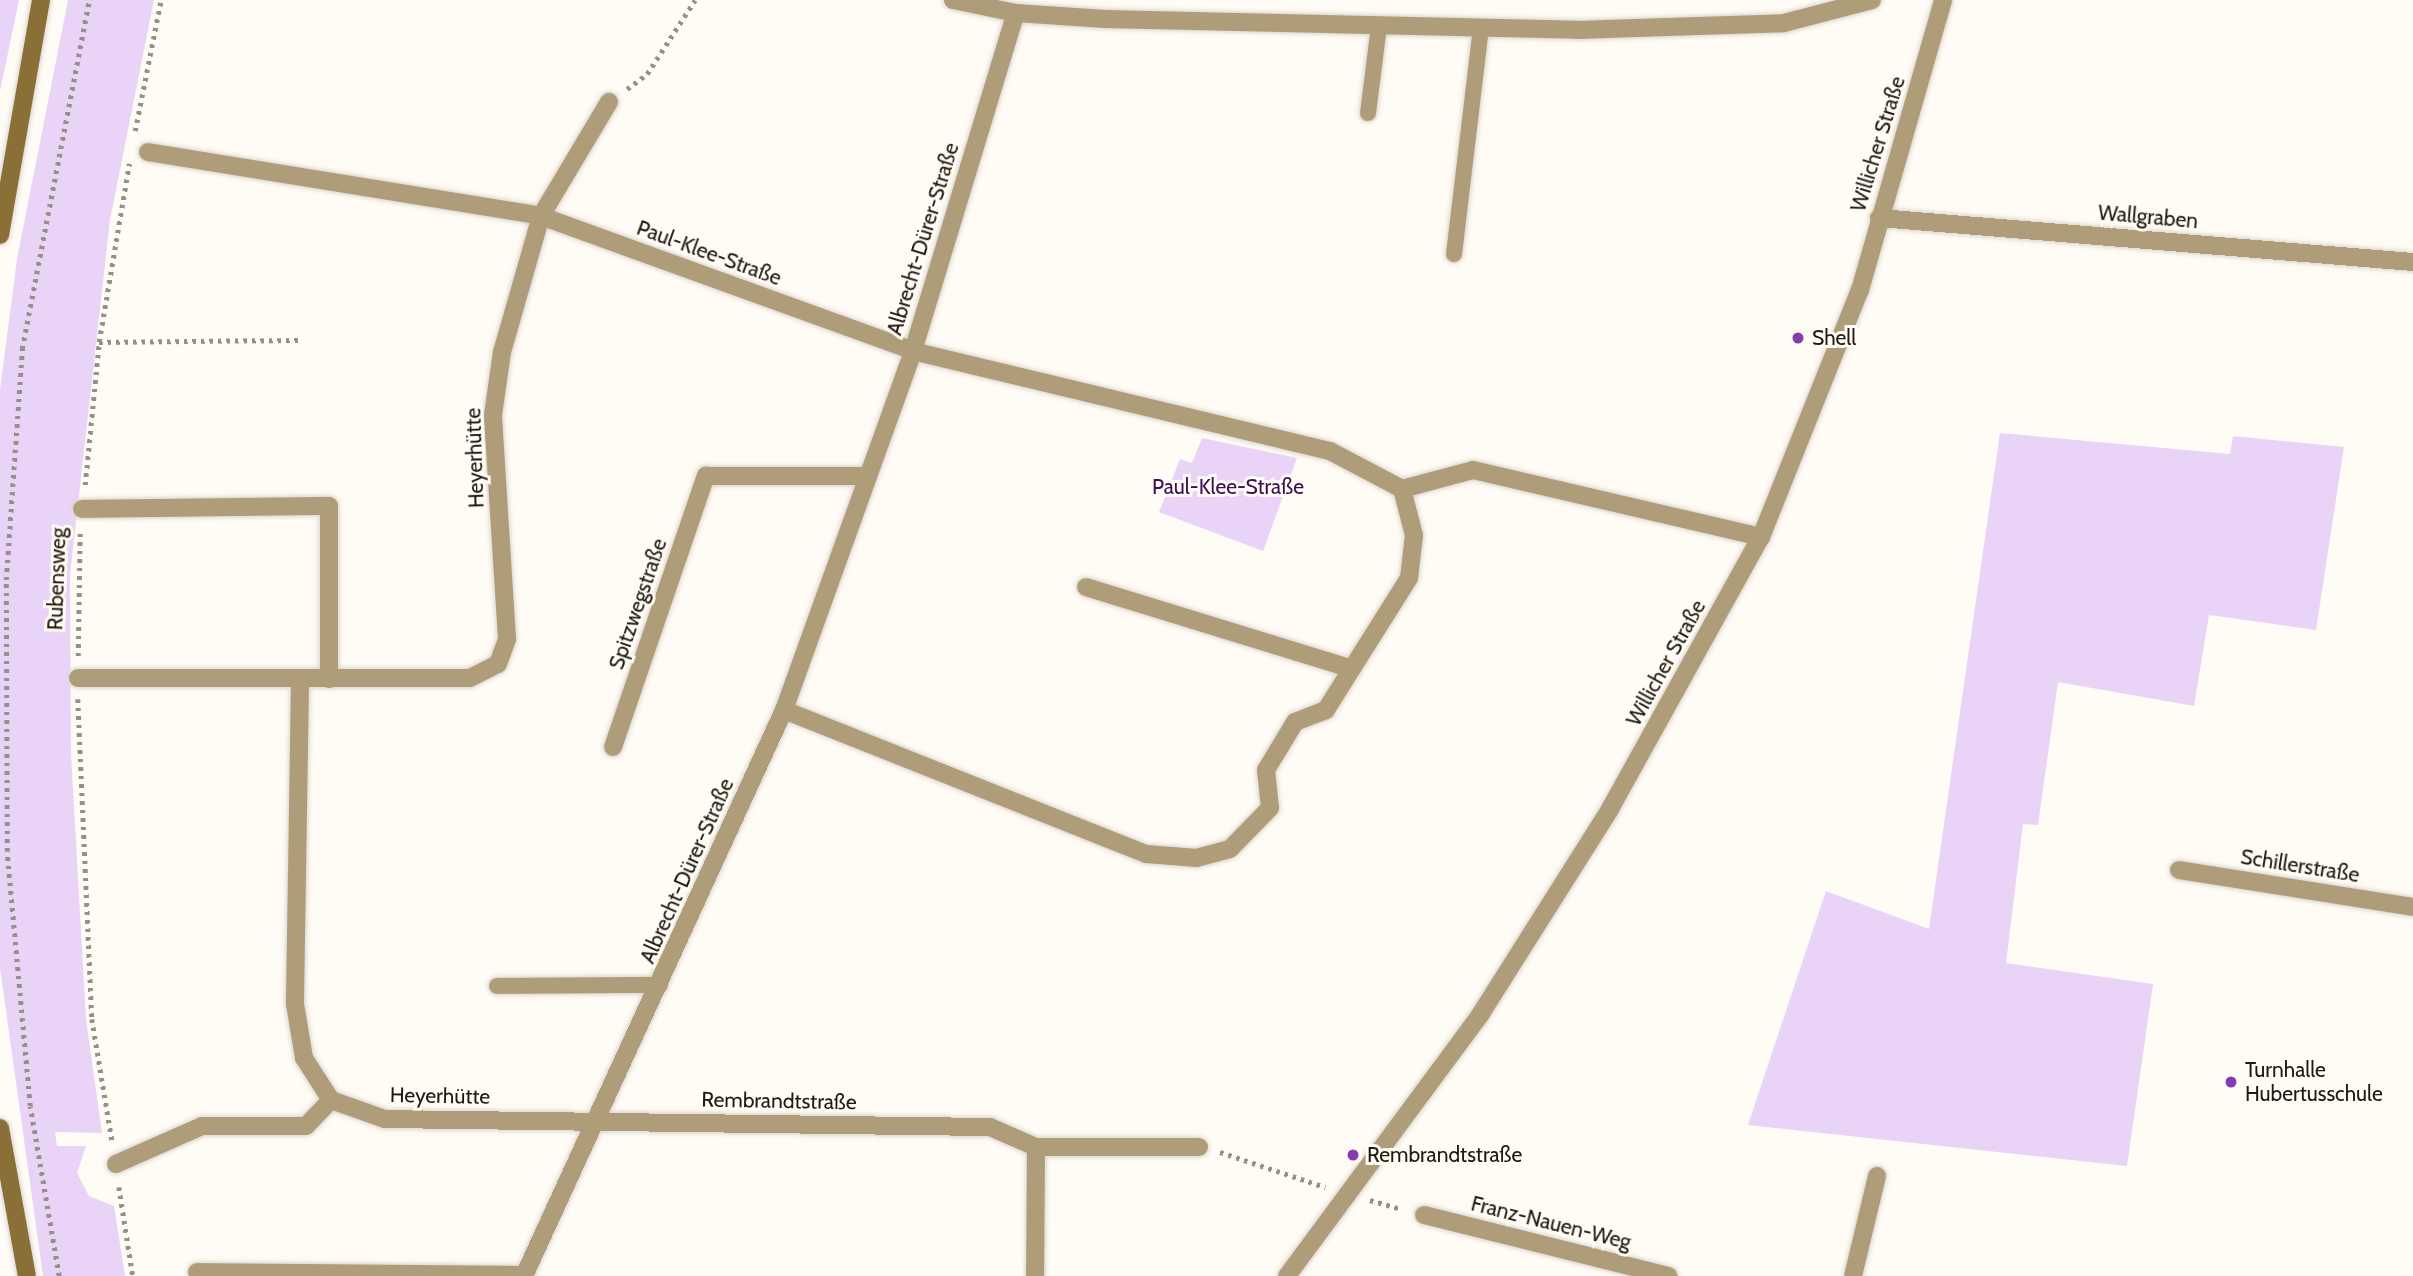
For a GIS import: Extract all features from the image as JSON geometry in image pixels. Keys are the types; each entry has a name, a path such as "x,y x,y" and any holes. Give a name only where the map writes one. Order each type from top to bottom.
{"main road":[{"path":"0,235 41,0"},
{"path":"0,1128 27,1276"}],"street":[{"path":"953,0 1016,13 1481,28 1784,23 1872,0"},
{"name":"Willicher Straße","path":"1286,1276 1344,1193 1480,1015 1616,797 1761,537 1827,383 1943,0"},
{"name":"Albrecht-Dürer-Straße","path":"197,1272 524,1275 600,1120 784,709 912,351 1016,13"},
{"name":"Heyerhütte","path":"78,678 300,682 329,679 470,678 498,664 507,639 493,415 502,352 541,216 609,102"},
{"name":"Paul-Klee-Straße","path":"140,150 541,216 912,351 1330,451 1402,489"},
{"name":"Wallgraben","path":"1879,218 2413,262"},
{"path":"784,709 1146,853 1198,858 1230,849 1270,808 1266,770 1295,722 1326,710 1409,578 1414,535 1402,489 1473,470 1761,537"},
{"name":"Spitzwegstraße","path":"613,747 706,476 868,476"},
{"path":"82,509 329,506 329,679"},
{"path":"1086,587 1352,668"},
{"path":"116,1164 202,1125 306,1126 331,1100 303,1058 295,1004 300,682"},
{"name":"Schillerstraße","path":"2179,870 2413,907"},
{"name":"Heyerhütte","path":"331,1100 385,1119 600,1120"},
{"name":"Rembrandtstraße","path":"600,1120 990,1127 1036,1147 1199,1147"},
{"path":"1035,1276 1036,1147"},
{"path":"1853,1276 1877,1176"},
{"name":"Franz-Nauen-Weg","path":"1424,1215 1668,1276"}],"lane":[{"path":"1368,113 1379,26"},
{"path":"1454,254 1481,28"},
{"path":"498,986 660,985"}],"path":[{"path":"59,1276 30,1106 8,851 6,580 22,349 89,0"},
{"path":"134,136 161,0"},
{"path":"609,102 647,74 695,0"},
{"name":"Rubensweg","path":"133,1276 92,1019 78,678 82,509 99,342 140,150"},
{"path":"99,342 298,340"},
{"path":"1199,1147 1424,1215"}],"green space":[{"path":"0,0 19,0 0,91"},
{"path":"68,0 154,0 110,220 70,575 71,753 86,1019 102,1133 55,1132 57,1146 86,1146 77,1173 89,1196 114,1206 125,1276 43,1276 0,968 0,390 17,259"},
{"path":"2000,433 2230,454 2233,436 2344,447 2316,630 2209,615 2194,706 2058,682 2038,825 2023,824 2006,963 2153,984 2127,1166 1748,1125 1826,891 1929,929"},
{"path":"1202,438 1297,458 1263,551 1159,512 1180,459 1192,463"}],"place":[{"name":"Shell","path":"1798,338"},
{"name":"Turnhalle Hubertusschule","path":"2231,1082"},
{"name":"Rembrandtstraße","path":"1353,1155"}]}
